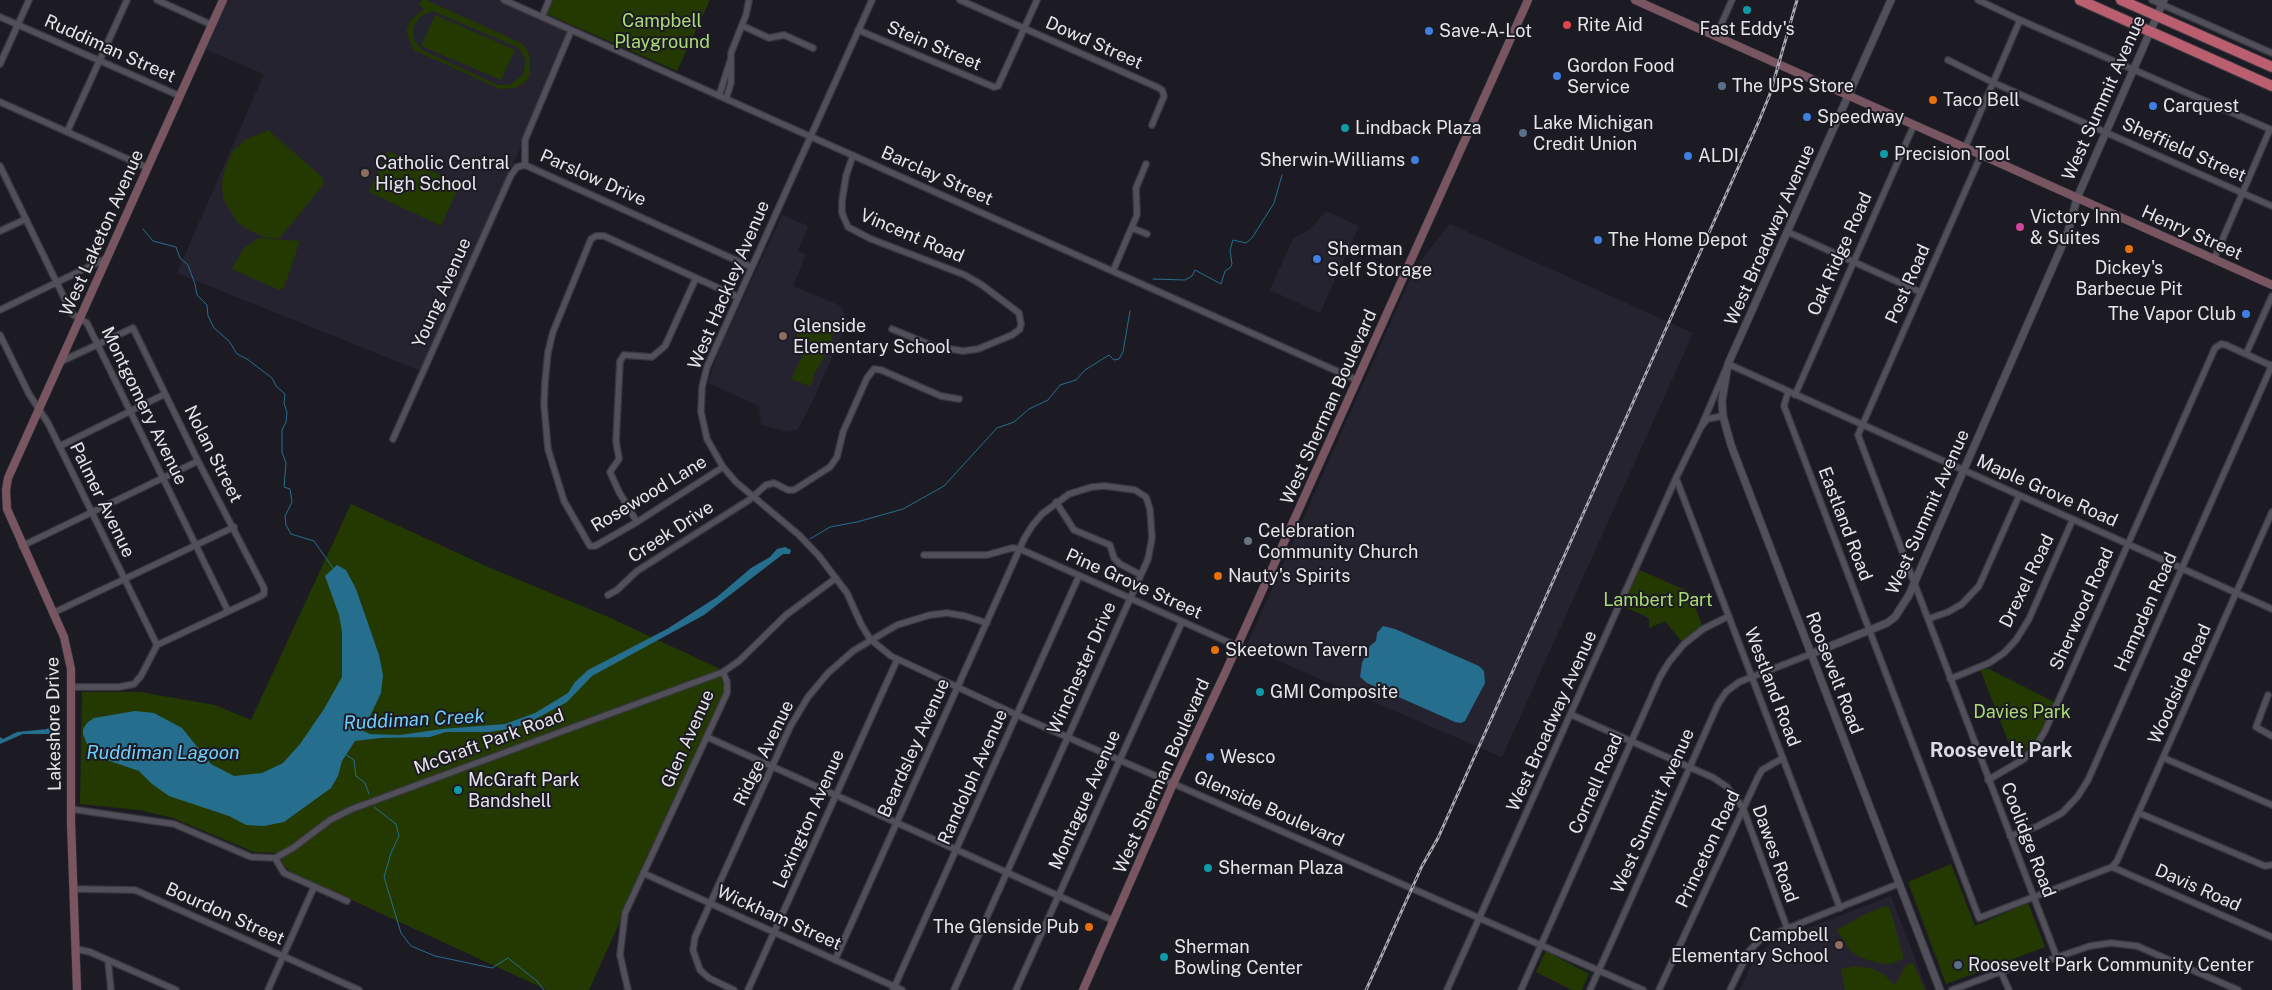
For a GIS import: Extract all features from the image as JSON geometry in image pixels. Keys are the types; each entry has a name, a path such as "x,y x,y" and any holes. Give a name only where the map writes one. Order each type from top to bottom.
{"highway":[{"path":"2080,0 2272,86"},
{"path":"2112,0 2226,46 2272,67"},
{"path":"2121,0 2156,17"},
{"path":"2165,38 2178,40 2251,71 2256,67 2256,64 2250,57"}],"main road":[{"name":"West Laketon Avenue","path":"8,478 224,0"},
{"name":"West Sherman Boulevard","path":"1082,990 1173,784 1528,0"},
{"name":"Henry Street","path":"1635,0 2272,285"},
{"name":"Lakeshore Drive","path":"8,478 8,509 22,546 54,613 68,652 72,687 71,809 77,990"}],"street":[{"path":"0,64 29,0"},
{"path":"67,132 126,0"},
{"path":"157,0 212,25"},
{"name":"Barclay Street","path":"504,0 1357,380"},
{"path":"542,17 548,0"},
{"path":"719,96 749,0"},
{"name":"West Hackley Avenue","path":"836,578 804,540 722,467 714,454 705,432 701,412 702,393 707,366 872,0"},
{"name":"Dowd Street","path":"960,0 1162,90 1164,96 1152,125"},
{"path":"1024,28 1037,0"},
{"path":"1716,36 1732,0"},
{"name":"West Broadway Avenue","path":"1447,990 1572,715 1676,478 1701,427 1891,0"},
{"path":"1978,0 2271,130 2214,259"},
{"path":"2152,0 2163,2 2272,53"},
{"name":"West Summit Avenue","path":"1590,990 1718,704 1726,692 1738,682 1870,632 1895,617 1914,583 2068,232 2077,198 2163,2"},
{"name":"Ruddiman Street","path":"0,17 180,96"},
{"path":"1965,148 2020,20"},
{"path":"742,26 769,38 784,35 813,48"},
{"name":"Stein Street","path":"858,30 987,86 998,86 1024,28"},
{"name":"Parslow Drive","path":"572,30 525,140 525,165 751,267"},
{"path":"726,99 731,83 730,59"},
{"name":"Sheffield Street","path":"1948,60 1992,82 2272,206"},
{"path":"0,102 148,168"},
{"name":"Oak Ridge Road","path":"1795,395 1914,125"},
{"name":"Post Road","path":"1862,425 1981,155"},
{"name":"Vincent Road","path":"854,156 846,176 842,201 842,213 848,227 871,239 964,275 994,293 1019,313 1021,319 1020,329 1012,335 978,349 963,352 933,346 892,329"},
{"path":"1113,272 1132,228 1138,208 1136,188 1146,164"},
{"name":"Young Avenue","path":"393,440 511,175 517,167 525,165"},
{"name":"Montgomery Avenue","path":"0,166 72,314 88,323 228,612"},
{"path":"0,232 26,219"},
{"path":"1132,228 1147,234"},
{"path":"1788,232 1920,292"},
{"name":"Rosewood Lane","path":"696,278 600,235 591,239 553,332 548,352 544,405 548,449 564,501 590,546 595,546 637,522 722,467"},
{"path":"0,310 107,258"},
{"path":"637,522 619,492 610,472 619,458 616,440 620,361 624,355 652,357 665,346 696,278 738,297"},
{"path":"2272,296 2246,354 2272,366"},
{"name":"Nolan Street","path":"98,345 134,328 198,461 264,588 264,594 228,612"},
{"name":"Palmer Avenue","path":"0,336 23,383 60,446 157,645"},
{"name":"Sherwood Road","path":"1988,780 2018,763 2040,739 2215,348 2222,344 2246,354"},
{"path":"60,362 98,345"},
{"name":"Maple Grove Road","path":"1728,364 2272,609"},
{"name":"Roosevelt Road","path":"1728,364 1722,401 1723,416 1731,445 1940,990"},
{"name":"Hampden Road","path":"2010,836 2054,818 2068,808 2084,788 2272,366"},
{"name":"Creek Drive","path":"608,595 617,590 637,571 754,497 766,485 774,483 788,490 794,490 834,464 843,432 867,378 874,369 881,370 941,396 958,399"},
{"name":"Eastland Road","path":"1788,392 1784,406 1979,918 2034,897"},
{"path":"60,446 165,394"},
{"path":"1701,427 1707,419 1723,416"},
{"name":"Coolidge Road","path":"1862,425 1858,433 1859,440 2057,958"},
{"path":"22,546 198,461"},
{"path":"0,475 8,478"},
{"name":"Westland Road","path":"1676,478 1840,908"},
{"name":"Winchester Drive","path":"954,990 1141,575 1149,554 1152,532 1150,509 1144,494 1126,487 1092,487 1070,494 1056,502 1032,526 1020,549"},
{"path":"1928,619 1948,612 1962,604 1979,586 2019,496"},
{"path":"1056,502 1074,530 1110,545 1114,558 1120,564 1141,575"},
{"name":"Woodside Road","path":"2112,867 2120,856 2272,512"},
{"name":"Drexel Road","path":"1950,679 1989,663 2007,650 2016,640 2029,619 2073,519"},
{"path":"54,613 124,578 234,528"},
{"path":"924,555 987,556 1012,548 1020,549"},
{"name":"Pine Grove Street","path":"1020,549 1237,646"},
{"name":"Beardsley Avenue","path":"835,960 1020,549"},
{"name":"Randolph Avenue","path":"894,988 1079,576"},
{"name":"Glenside Boulevard","path":"836,578 847,593 870,640 884,653 897,660 1017,715 1643,990"},
{"name":"Glen Avenue","path":"628,990 620,955 626,913 726,693 727,682 723,672 739,661 786,615 836,578"},
{"path":"72,687 130,686 139,680 157,645 228,612"},
{"name":"Ridge Avenue","path":"734,990 709,978 696,964 693,950 695,937 793,722 808,697 836,665 870,640 897,626 930,615 953,614 987,623"},
{"name":"Cornell Road","path":"1522,990 1660,677 1678,650 1703,629 1730,616"},
{"name":"Montague Avenue","path":"1016,990 1182,622"},
{"name":"Lexington Avenue","path":"748,990 897,660"},
{"name":"McGraft Park Road","path":"275,858 293,848 330,820 352,809 723,672"},
{"path":"2268,695 2256,727 2272,736"},
{"name":"Dawes Road","path":"1572,715 1714,778 1727,787 1743,808 1787,928"},
{"path":"707,737 1112,920"},
{"name":"Princeton Road","path":"1659,990 1762,770 1783,758"},
{"path":"2164,758 2272,804"},
{"path":"71,809 158,820 192,831 251,857 275,858 282,871 347,902"},
{"path":"2139,813 2265,866 2271,865"},
{"path":"2034,897 2112,867"},
{"name":"Davis Road","path":"2112,867 2272,936"},
{"name":"Wickham Street","path":"643,873 902,990"},
{"path":"1730,990 1745,959 1754,946 1769,934 1898,884"},
{"path":"268,990 314,887"},
{"name":"Bourdon Street","path":"74,889 134,890 359,990"},
{"path":"1952,990 2001,972 2057,958 2102,943 2130,944 2238,990"},
{"path":"76,949 88,951 176,990"},
{"path":"108,960 111,990"},
{"path":"2001,972 2009,990"}],"shaded area":[{"name":"Catholic Central High School","path":"224,0 504,0 571,31 423,372 177,273 264,74 202,48"},
{"path":"1326,211 1359,226 1320,313 1270,290 1293,239 1310,229"},
{"name":"Glenside Elementary School","path":"782,215 808,226 798,251 806,254 793,286 841,306 848,321 798,429 788,432 761,425 759,406 708,383 719,350"},
{"path":"1450,224 1693,333 1502,757 1246,647 1415,268"},
{"name":"Campbell Elementary School","path":"1891,896 1927,990 1740,990 1754,959 1772,942"}],"green space":[{"path":"422,0 426,0 521,43 526,48 530,57 530,76 523,84 514,88 500,89 414,50 407,34 407,28 411,20 424,9 419,5","holes":["433,11 519,48 526,60 523,75 509,85 498,85 422,50 414,40 413,27 422,15"]},
{"name":"Campbell Playground","path":"553,0 710,0 677,71 547,14"},
{"path":"435,15 515,50 501,80 421,46"},
{"path":"268,130 322,177 324,184 280,238 267,238 250,231 237,222 223,198 222,182 226,165 233,151 245,140"},
{"path":"388,151 460,184 441,226 369,192"},
{"path":"258,238 300,241 284,288 279,290 232,269 244,248"},
{"path":"827,326 834,326 831,344 795,340 799,330 802,328 826,328"},
{"path":"807,347 823,349 824,353 822,362 815,372 812,384 809,386 791,379"},
{"path":"351,504 488,567 606,616 718,668 723,684 723,694 589,990 547,990 291,872 285,867 278,853 254,852 173,818 139,810 80,804 82,692 140,692 215,705 251,720"},
{"name":"Lambert Part","path":"1637,569 1690,592 1703,629 1684,644 1665,621 1649,628 1649,618 1620,605"},
{"name":"Davies Park","path":"1985,667 2054,702 2042,730 2030,746 2015,759 1980,669"},
{"path":"1951,864 1975,926 2028,903 2045,947 1946,984 1908,882"},
{"path":"1885,906 1890,908 1904,959 1889,964 1878,963 1859,957 1850,950 1837,930 1865,914"},
{"path":"1546,951 1589,974 1582,990 1572,990 1536,972"},
{"path":"1913,963 1925,990 1845,990 1841,969 1856,966 1873,969 1883,974 1895,985 1906,965"}],"water":[{"name":"Ruddiman Lagoon","path":"785,547 791,550 790,554 783,554 704,615 592,676 567,702 530,722 514,728 489,732 446,732 430,737 380,738 355,741 342,761 338,776 331,788 284,822 264,826 246,825 229,816 169,796 152,784 139,771 107,760 87,744 83,734 83,729 87,723 94,718 135,711 154,713 182,728 211,764 234,776 262,773 283,763 300,744 324,709 342,677 342,632 339,615 325,576 337,565 346,570 356,589 379,655 383,675 381,693 363,731 370,734 400,735 442,729 505,724 535,713 568,693 575,682 588,670 667,629 717,597 751,568 770,557 777,549"},
{"path":"1383,626 1395,629 1479,666 1484,671 1485,683 1465,721 1461,723 1455,722 1367,683 1360,677 1362,663 1370,646 1376,641 1377,633"},
{"path":"49,727 61,729 61,734 23,734 0,744 0,737 3,739 17,732 47,729"}],"waterway":[{"name":"Ruddiman Creek","path":"1153,279 1185,280 1192,276 1195,270 1221,284 1225,271 1232,264 1230,250 1233,240 1246,243 1252,238 1274,203 1282,175"},
{"path":"143,229 153,241 176,247 180,258 188,265 197,295 207,305 208,316 214,328 229,341 237,354 247,359 272,378 276,386 285,394 284,403 287,413 286,422 282,430 282,452 286,463 284,487 290,489 292,502 285,516 286,525 291,534 314,541 333,568"},
{"name":"Ruddiman Creek","path":"810,539 830,527 857,522 903,509 944,486 997,428 1014,422 1029,409 1048,400 1060,385 1076,380 1085,370 1109,355 1114,360 1119,359 1123,352 1130,311"},
{"path":"346,755 354,760 356,776 365,783 369,794"},
{"path":"374,807 396,824 399,836 391,853 384,877 401,933 411,946 435,956 492,968 508,958 537,981 544,990"}],"railway":[{"path":"1366,990 1422,866 1438,838 1759,121 1770,94 1797,0"}],"place":[{"name":"Fast Eddy's","path":"1747,10"},
{"name":"Rite Aid","path":"1567,25"},
{"name":"Save-A-Lot","path":"1429,31"},
{"name":"Gordon Food Service","path":"1557,76"},
{"name":"The UPS Store","path":"1722,86"},
{"name":"Taco Bell","path":"1933,100"},
{"name":"Carquest","path":"2153,106"},
{"name":"Speedway","path":"1807,117"},
{"name":"Lindback Plaza","path":"1345,128"},
{"name":"Lake Michigan Credit Union","path":"1523,133"},
{"name":"Precision Tool","path":"1884,154"},
{"name":"ALDI","path":"1688,156"},
{"name":"Sherwin-Williams","path":"1415,160"},
{"name":"Catholic Central High School","path":"365,173"},
{"name":"Victory Inn & Suites","path":"2020,227"},
{"name":"The Home Depot","path":"1598,240"},
{"name":"Dickey's Barbecue Pit","path":"2129,249"},
{"name":"Sherman Self Storage","path":"1317,259"},
{"name":"The Vapor Club","path":"2246,314"},
{"name":"Glenside Elementary School","path":"783,336"},
{"name":"Celebration Community Church","path":"1248,541"},
{"name":"Nauty's Spirits","path":"1218,576"},
{"name":"Skeetown Tavern","path":"1215,650"},
{"name":"GMI Composite","path":"1260,692"},
{"name":"Wesco","path":"1210,757"},
{"name":"McGraft Park Bandshell","path":"458,790"},
{"name":"Sherman Plaza","path":"1208,868"},
{"name":"The Glenside Pub","path":"1089,927"},
{"name":"Campbell Elementary School","path":"1839,945"},
{"name":"Sherman Bowling Center","path":"1164,957"},
{"name":"Roosevelt Park Community Center","path":"1958,965"}],"district":[{"name":"Roosevelt Park","path":"2001,751"}]}
